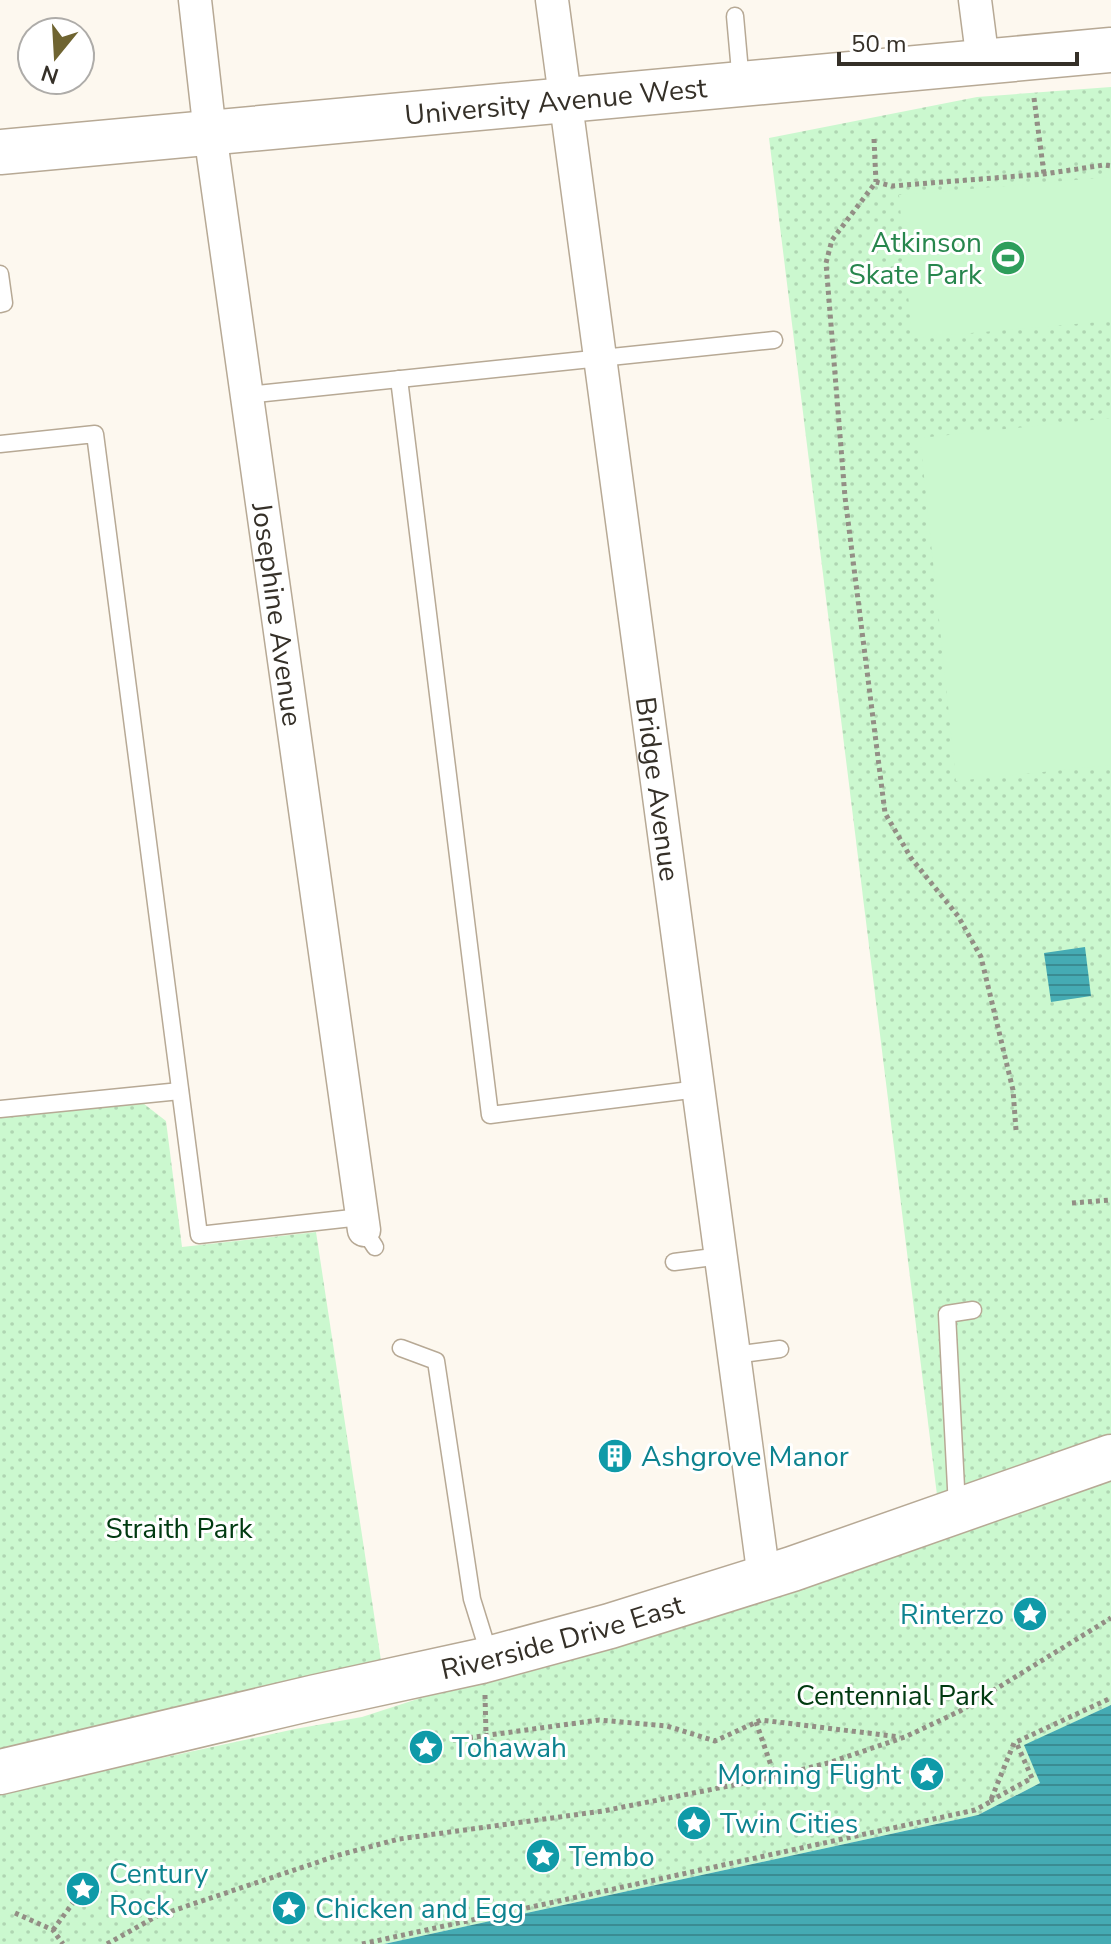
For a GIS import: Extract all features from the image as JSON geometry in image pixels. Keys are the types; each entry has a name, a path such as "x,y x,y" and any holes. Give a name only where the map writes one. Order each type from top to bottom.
{"main road":[{"name":"University Avenue West","path":"0,152 1111,50"},
{"name":"Riverside Drive East","path":"0,1772 316,1697 488,1674 610,1626 764,1578 1111,1457"}],"street":[{"name":"Josephine Avenue","path":"195,0 210,133 366,1232"},
{"name":"Bridge Avenue","path":"552,0 764,1578"},
{"path":"975,0 983,62"}],"lane":[{"path":"735,16 741,84"},
{"path":"0,274 4,303 0,304"},
{"path":"247,395 774,340"},
{"path":"399,379 490,1115 698,1089"},
{"path":"0,444 95,434 199,1235 366,1232"},
{"path":"0,1109 180,1091"},
{"path":"674,1262 721,1256"},
{"path":"958,1512 947,1314 973,1310"},
{"path":"401,1348 436,1361 472,1599 488,1674"},
{"path":"734,1355 780,1349"}],"path":[{"path":"1034,98 1044,174"},
{"path":"874,139 876,182 832,240 826,263 845,497 885,813 911,858 958,916 981,957 1013,1090 1016,1130"},
{"path":"876,182 892,186 1111,166"},
{"path":"1072,1203 1111,1200"},
{"path":"107,1944 157,1916 339,1855 399,1839 603,1811 775,1777 905,1737 960,1711 1111,1618"},
{"path":"486,1734 488,1674"},
{"path":"990,1802 1014,1743 1111,1698"},
{"path":"453,1740 599,1720 667,1726 715,1741 761,1720 905,1737"},
{"path":"756,1722 775,1777"},
{"path":"362,1944 975,1810 1032,1778 1016,1742"},
{"path":"53,1930 78,1896"},
{"path":"15,1913 53,1930 63,1944"}],"green space":[{"path":"1111,87 1111,1439 938,1503 769,138 977,97"},
{"name":"Atkinson Skate Park","path":"1111,177 1111,321 912,338 899,195"},
{"path":"1111,418 1111,765 956,781 920,438"},
{"name":"Straith Park","path":"139,1100 166,1121 182,1247 316,1232 382,1667 0,1750 0,1117"},
{"name":"Centennial Park","path":"1111,1474 1111,1705 1025,1745 1040,1783 978,1815 384,1944 0,1944 0,1793 362,1717"}],"water":[{"path":"1085,947 1091,996 1051,1002 1044,953"},
{"path":"1111,1705 1111,1944 384,1944 978,1815 1040,1783 1024,1745"}],"place":[{"name":"Atkinson Skate Park","path":"1008,258"},
{"name":"Ashgrove Manor","path":"615,1456"},
{"name":"Rinterzo","path":"1030,1614"},
{"name":"Tohawah","path":"426,1747"},
{"name":"Morning Flight","path":"927,1774"},
{"name":"Twin Cities","path":"694,1823"},
{"name":"Tembo","path":"543,1856"},
{"name":"Century Rock","path":"83,1889"},
{"name":"Chicken and Egg","path":"289,1908"}]}
